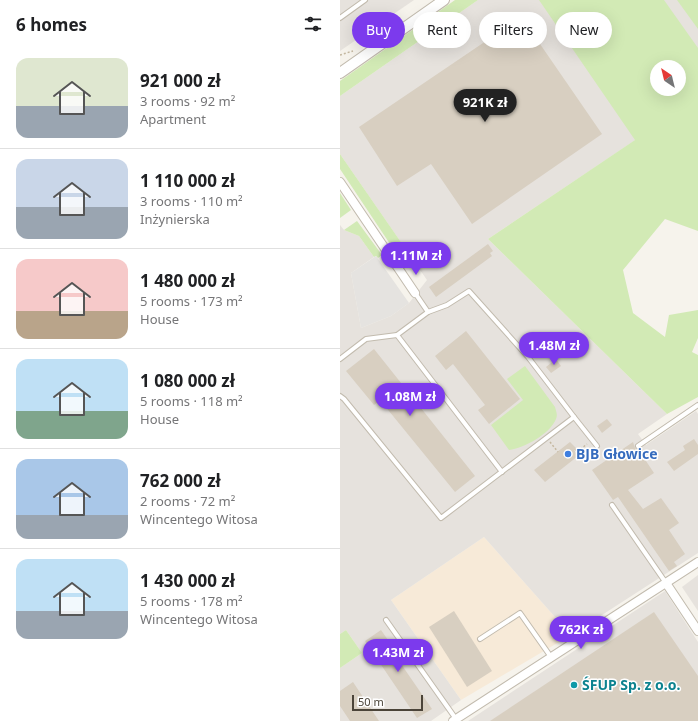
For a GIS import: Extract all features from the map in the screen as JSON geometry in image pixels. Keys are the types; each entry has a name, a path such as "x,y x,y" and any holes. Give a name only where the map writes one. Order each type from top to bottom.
{"street":[{"path":"341,70 444,0"},
{"path":"340,182 415,293"},
{"path":"454,720 698,562"},
{"path":"666,583 698,631"}],"lane":[{"path":"340,18 365,0"},
{"path":"340,359 366,339 397,335 428,312 447,305 469,290 528,357 597,446"},
{"path":"415,293 428,312"},
{"path":"397,335 502,472"},
{"path":"340,396 441,518 574,417"},
{"path":"638,446 698,404"},
{"path":"612,505 666,583"},
{"path":"480,639 520,613 551,657"},
{"path":"386,620 454,720"}],"path":[{"path":"575,450 577,452 592,440"},
{"path":"549,441 558,452"}],"shaded area":[{"path":"340,0 414,0 397,12 352,12 352,43 340,51"},
{"path":"478,0 698,0 698,98 488,239 667,414 638,434 646,445 696,411 698,414 698,553 571,635 484,537 391,600 461,700 431,721 340,721 340,668 362,653 346,630 340,634 340,225 344,230 359,236 374,257 351,273 361,328 391,316 409,303 427,280 340,154 340,96 413,45 413,48 471,48 471,12 461,12"},
{"path":"376,256 409,303 391,316 361,328 351,273"},
{"path":"484,537 571,635 461,700 391,600"},
{"path":"698,575 698,611 682,587"},
{"name":"ŚFUP Sp. z o.o.","path":"665,591 698,642 698,721 468,721"}],"green space":[{"path":"455,0 478,0 461,12 438,12"},
{"path":"539,0 664,0 698,48 698,231 665,219 623,270 633,313 665,337 669,315 698,310 698,338 692,352 698,355 698,397 667,414 488,239 635,140 572,48 612,48 612,12 555,12 555,23"},
{"path":"677,0 698,0 698,29"},
{"path":"413,30 413,45 340,96 340,81 387,48 405,48 405,35"},
{"path":"340,154 405,248 390,244 340,169"},
{"path":"340,193 351,210 340,218"},
{"path":"357,221 382,255 378,258 376,256 374,257 359,236 344,230"},
{"path":"525,366 555,407 557,418 548,430 536,439 515,449 509,450 491,425 523,400 507,379"},
{"path":"346,630 362,653 340,668 340,634"}],"building":[{"path":"479,46 479,48 543,48 602,134 472,224 431,164 397,186 359,127"},
{"path":"488,244 493,251 490,253 492,256 436,297 429,287"},
{"path":"466,331 520,399 489,424 478,410 485,405 453,364 446,370 435,356"},
{"path":"374,349 475,476 455,492 380,400 374,405 346,371"},
{"path":"556,359 561,366 551,373 546,367"},
{"path":"607,419 612,425 602,433 597,426"},
{"path":"694,439 698,445 698,454 674,471 667,462 685,450 683,446"},
{"path":"570,442 576,448 574,450 578,456 545,482 534,470"},
{"path":"633,442 635,448 638,449 654,473 628,490 643,509 661,498 679,523 669,530 685,554 674,562 677,566 669,571 618,497 613,500 592,470"},
{"path":"454,611 492,671 467,687 429,627"},
{"name":"ŚFUP Sp. z o.o.","path":"654,612 698,676 698,721 490,721"},
{"path":"381,630 402,660 399,661 432,709 417,718 365,641"},
{"path":"353,682 379,721 350,721 340,706 340,691"}],"place":[{"name":"BJB Głowice","path":"568,454"},
{"name":"ŚFUP Sp. z o.o.","path":"574,685"}]}
